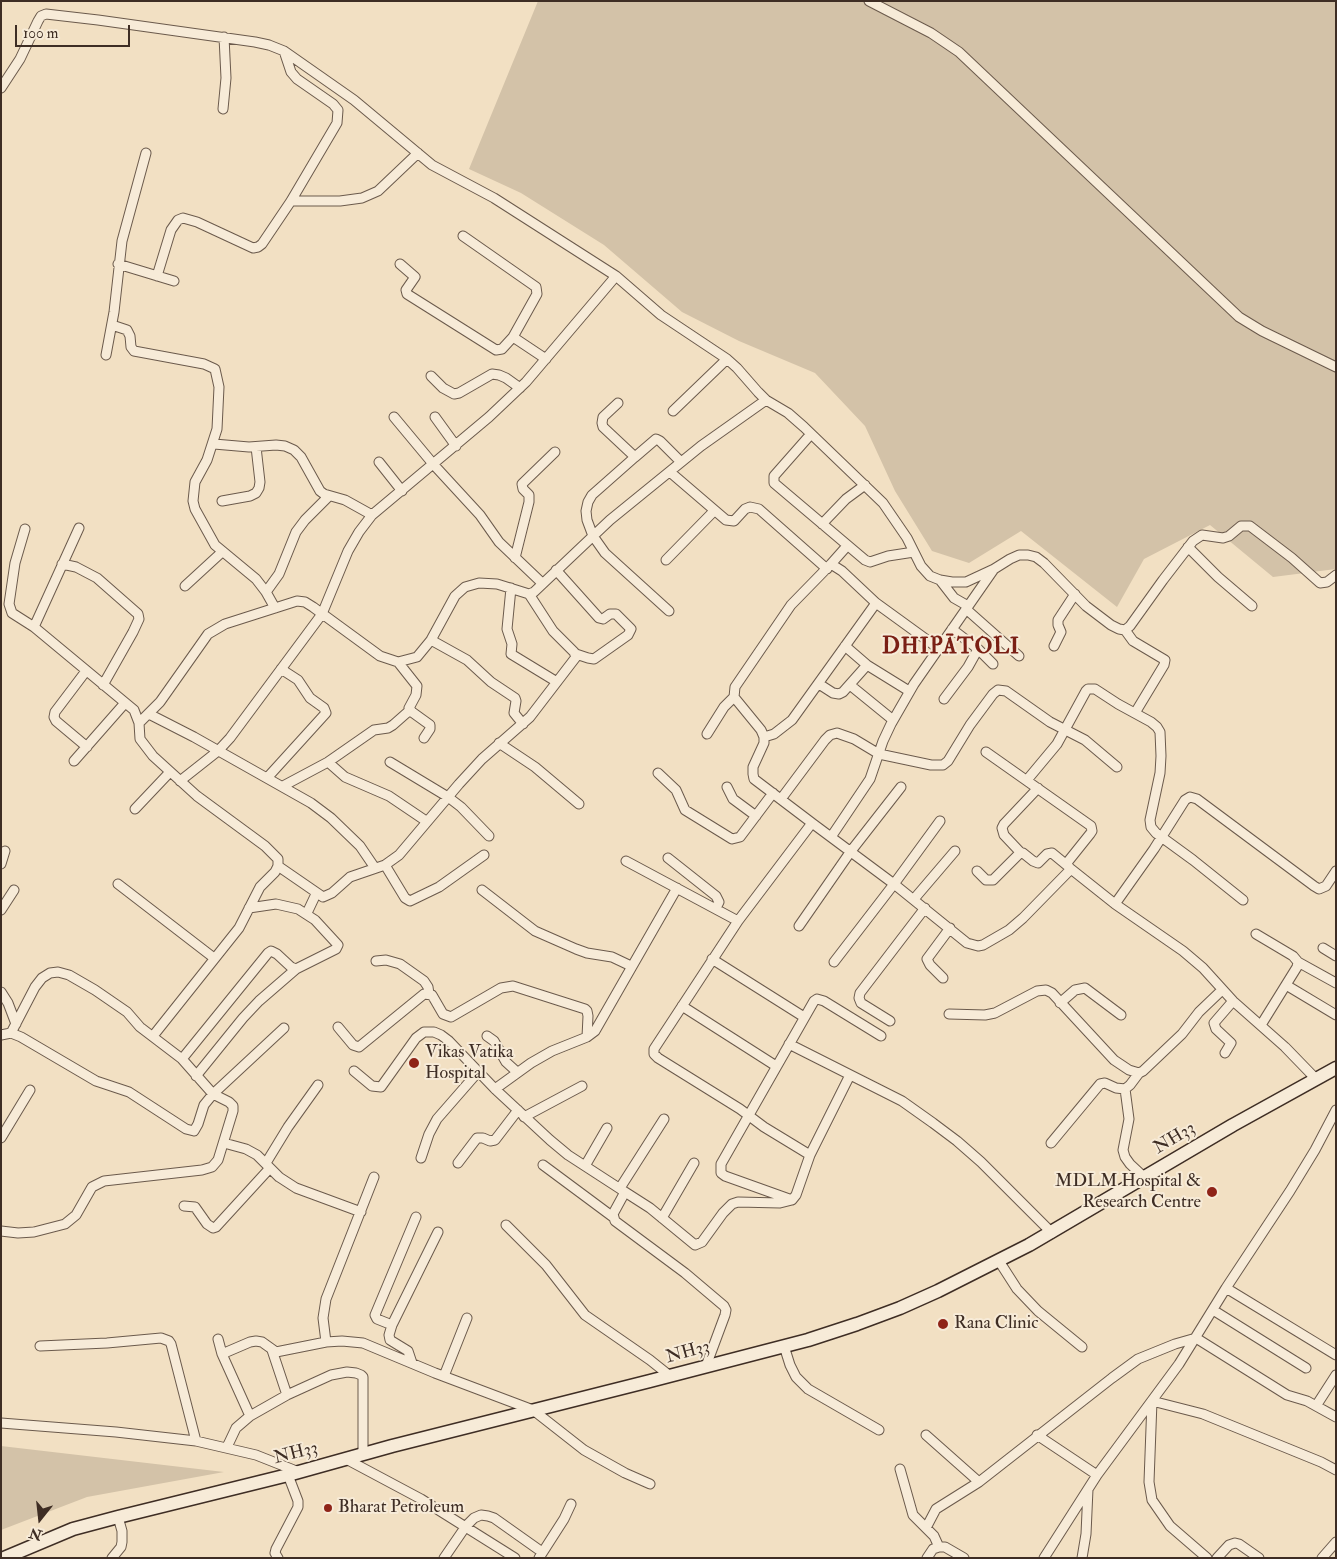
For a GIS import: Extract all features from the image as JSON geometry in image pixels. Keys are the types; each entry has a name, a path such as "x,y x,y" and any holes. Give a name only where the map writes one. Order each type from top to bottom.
{"main road":[{"name":"NH33","path":"4,1558 73,1529 118,1516 294,1473 784,1346 831,1333 900,1308 999,1261 1052,1233 1233,1125 1336,1068"}],"street":[{"path":"869,1 931,33 958,52 1239,317 1262,331 1336,367"},
{"path":"1,88 20,59 41,16 46,14 224,37 269,44 284,51 354,100 432,165 494,198 616,276 661,315 727,359 766,400 788,413 865,485 897,521 921,566 930,576 940,580 966,582 994,570 1019,555 1036,557 1044,563 1075,594 1111,625 1125,630 1133,640 1165,660 1164,665 1135,713"},
{"path":"223,108 226,78 224,37"},
{"path":"157,276 171,230 178,220 189,219 253,248 262,244 291,201 337,123 338,110 333,104 297,80 291,72 284,51"},
{"path":"291,201 340,201 362,198 378,191 418,153"},
{"path":"106,355 112,325 118,264 127,218 146,154"},
{"path":"400,264 415,277 406,290 407,294 496,350 502,349 514,337 537,294 536,287 463,236"},
{"path":"118,264 174,281"},
{"path":"180,781 218,751 242,722 322,614 348,551 372,515 434,465 520,388 616,276"},
{"path":"112,325 127,330 130,336 131,347 134,350 204,364 215,369 219,387 218,419 214,444 195,482 193,501 195,509 215,545 256,579 266,592 274,608"},
{"path":"514,337 546,359"},
{"path":"672,411 727,359"},
{"path":"432,376 443,388 454,394 492,374 499,374 520,388"},
{"path":"529,594 534,592 610,520 681,462 766,400"},
{"path":"618,403 603,417 603,427 634,457"},
{"path":"394,416 434,465 480,515 499,542 542,583"},
{"path":"435,417 456,446"},
{"path":"811,434 774,476 774,483 864,560 870,562 888,556 914,552"},
{"path":"669,611 605,553 593,536 586,511 592,495 656,439 681,462"},
{"path":"214,444 256,447 286,446 294,450 308,468 320,490 329,496 345,500 372,515"},
{"path":"222,501 250,496 256,493 260,482 256,447"},
{"path":"515,558 530,502 529,495 523,489 522,484 555,452"},
{"path":"379,462 402,491"},
{"path":"670,472 726,520 731,522 750,507 758,509 829,567 842,571 876,603 938,648"},
{"path":"822,524 846,499 865,485"},
{"path":"266,592 278,574 296,532 329,496"},
{"path":"666,560 714,511"},
{"path":"1125,630 1130,626 1188,547 1193,541 1202,536 1223,538 1229,536 1241,526 1250,526 1292,558 1320,583 1327,582 1336,575"},
{"path":"34,627 79,528"},
{"path":"25,529 15,563 9,604 12,613 34,627 134,710 139,723 140,739 149,752 220,814 270,850 278,860 275,872 260,887 239,928 153,1036"},
{"path":"706,734 724,707 734,698 735,687 792,605 847,546"},
{"path":"1188,547 1218,577 1252,606"},
{"path":"185,586 222,552"},
{"path":"62,564 97,578 138,614 139,618 134,632 103,685"},
{"path":"398,662 417,657 431,640 446,609 455,596 465,587 479,583 497,584 529,594 553,631 576,654 594,659 628,635 631,628 616,614 610,614 603,619 600,618 556,570"},
{"path":"831,837 870,779 883,741 909,691 994,570"},
{"path":"940,580 954,598 1019,656"},
{"path":"511,588 508,629 512,644 511,654 557,682"},
{"path":"1054,646 1061,632 1058,620 1075,594"},
{"path":"139,723 149,714 171,686 208,634 225,624 297,601 305,602 380,656 398,662 418,686 416,695 410,705 410,710 393,725 388,728 374,730 328,762 283,786"},
{"path":"764,737 774,734 792,720 876,603"},
{"path":"952,629 978,649 993,664"},
{"path":"431,640 467,660 491,682 515,698 514,713 523,724"},
{"path":"845,646 867,665 909,691"},
{"path":"944,699 968,667 978,649"},
{"path":"278,866 316,894 323,897 327,896 350,877 384,864 399,855 469,772 499,743 523,724 539,706 574,660 576,654"},
{"path":"819,684 833,693 839,694 850,685 867,665"},
{"path":"267,778 326,713 324,708 310,698 298,680 281,669"},
{"path":"86,671 55,712 54,717 87,747"},
{"path":"850,685 893,720"},
{"path":"1027,780 1066,731 1082,697 1088,689 1095,689 1151,722 1160,732 1160,773 1150,820 1151,827 1161,838 1193,860 1243,900"},
{"path":"781,799 830,736 837,733 845,734 879,754 931,765 943,765 948,761 970,725 998,690 1006,691 1036,714 1084,740 1117,767"},
{"path":"734,698 761,730 764,737 764,743 753,774 758,782 972,945 978,946 1008,930 1023,918 1068,866 1090,834 1092,828 986,752"},
{"path":"74,761 125,703"},
{"path":"410,710 430,725 430,729 424,738"},
{"path":"149,714 311,803 331,818 360,846 375,868"},
{"path":"499,743 535,767 579,804"},
{"path":"328,762 345,777 389,796 426,821"},
{"path":"390,762 448,797 461,807 488,836"},
{"path":"135,809 170,772"},
{"path":"658,773 676,790 685,810 732,839 740,837 773,793"},
{"path":"727,787 733,799 756,816"},
{"path":"799,926 851,851 901,787"},
{"path":"1038,788 1002,828 1004,835 1021,853 1038,863 1047,854 1052,854 1115,904 1183,952 1202,968 1233,1001 1285,1047 1316,1079"},
{"path":"1115,904 1185,800 1194,797 1314,886 1323,889 1336,871"},
{"path":"834,962 940,821"},
{"path":"810,1155 769,1131 748,1115 654,1054 656,1045 738,921 812,823"},
{"path":"1,864 5,851"},
{"path":"914,899 955,851"},
{"path":"977,871 986,880 993,880 1021,853"},
{"path":"384,864 405,898 410,901 439,887 484,855"},
{"path":"668,858 716,896 719,902 716,908"},
{"path":"626,862 738,921"},
{"path":"118,884 214,958"},
{"path":"495,1089 552,1051 587,1037 595,1031 677,888"},
{"path":"1,910 14,890"},
{"path":"482,890 535,931 576,949 587,953 612,957 631,966"},
{"path":"307,913 316,894"},
{"path":"196,1076 259,1001 296,969 336,949 338,945 315,920 298,908 276,904 249,908"},
{"path":"890,1021 861,1003 860,993 925,908"},
{"path":"943,978 930,965 927,959 950,928"},
{"path":"1256,934 1293,956 1298,962 1336,983"},
{"path":"1323,948 1336,956"},
{"path":"182,1059 268,952 271,951 277,954 291,967 296,969"},
{"path":"376,961 386,960 400,964 424,981 428,987 429,994 443,1014 451,1017 501,988 514,986 585,1009 588,1016 587,1037"},
{"path":"712,960 804,1017"},
{"path":"1261,1026 1298,962"},
{"path":"1,1231 34,1232 65,1224 76,1215 92,1187 104,1181 208,1169 215,1164 224,1143 233,1111 233,1106 213,1094 182,1059 140,1027 127,1012 69,975 58,972 50,973 42,978 35,987 11,1033"},
{"path":"1286,985 1336,1015"},
{"path":"1060,1003 1076,990 1085,988 1121,1015"},
{"path":"949,1014 985,1015 995,1013 1041,990 1052,993 1114,1060 1129,1070 1139,1073"},
{"path":"1051,1143 1100,1084 1105,1083 1116,1088 1125,1089 1139,1073 1182,1034 1199,1012 1222,990"},
{"path":"1,992 8,1003 16,1024"},
{"path":"338,1027 353,1045 359,1047 424,994 429,994"},
{"path":"792,1200 721,1173 721,1164 814,1001 820,999 881,1036"},
{"path":"1225,1053 1232,1043 1216,1029 1214,1024 1233,1001"},
{"path":"682,1006 776,1066"},
{"path":"1,1035 11,1033 21,1037 96,1081 129,1092 190,1131 194,1131 204,1105 213,1094 284,1028"},
{"path":"354,1071 372,1086 381,1087 416,1038 424,1032 434,1032 441,1035 550,1140 584,1166 650,1208 692,1244 699,1245 727,1207 732,1204 738,1202 787,1203 792,1200 796,1195 810,1155 850,1075"},
{"path":"487,1036 494,1041 506,1062 518,1072"},
{"path":"789,1044 902,1101 957,1141 981,1162 1052,1233"},
{"path":"421,1158 429,1134 437,1119 478,1072"},
{"path":"184,1206 195,1207 208,1224 213,1228 216,1227 268,1166 288,1127 318,1085"},
{"path":"458,1163 477,1138 490,1141 495,1140 521,1114 582,1086"},
{"path":"1125,1089 1129,1119 1123,1150 1130,1164 1145,1178"},
{"path":"1,1138 30,1090"},
{"path":"1044,1558 1097,1475 1196,1338 1226,1288 1290,1191 1336,1110"},
{"path":"614,1217 622,1190 664,1119"},
{"path":"584,1166 608,1128"},
{"path":"224,1143 246,1149 257,1155 279,1177 296,1188 361,1212"},
{"path":"662,1218 694,1163"},
{"path":"543,1165 614,1217 615,1221 685,1273 724,1306 726,1310 725,1315 706,1366"},
{"path":"326,1342 323,1308 374,1177"},
{"path":"392,1325 376,1319 375,1315 416,1217"},
{"path":"506,1225 546,1265 586,1315 670,1376"},
{"path":"412,1363 408,1351 390,1340 389,1335 392,1325 438,1232"},
{"path":"999,1261 1016,1289 1038,1311 1082,1347"},
{"path":"1226,1288 1336,1355"},
{"path":"1213,1310 1306,1368"},
{"path":"444,1376 466,1318"},
{"path":"40,1346 107,1343 155,1338 169,1341 196,1441"},
{"path":"926,1528 936,1508 979,1482 1138,1359 1175,1344 1196,1338 1282,1392 1302,1398 1336,1417"},
{"path":"218,1339 222,1354 250,1416"},
{"path":"222,1354 256,1341 262,1342 272,1350 281,1352 326,1342 363,1343 533,1410 584,1450 650,1484"},
{"path":"784,1346 796,1377 808,1389 879,1430"},
{"path":"272,1350 287,1395"},
{"path":"227,1447 236,1428 250,1416 287,1395 331,1375 348,1372 361,1374 363,1381 363,1454"},
{"path":"1316,1406 1336,1375"},
{"path":"1152,1401 1203,1414 1321,1462 1336,1470"},
{"path":"1152,1401 1149,1482 1152,1500 1170,1526 1207,1558"},
{"path":"1,1423 116,1432 196,1441 227,1447 256,1456 294,1473 298,1507 276,1549 275,1553 278,1558"},
{"path":"926,1435 979,1482"},
{"path":"1038,1435 1097,1475"},
{"path":"346,1459 421,1499 515,1558"},
{"path":"900,1469 913,1515 934,1536 939,1547"},
{"path":"1082,1558 1086,1534 1088,1489"},
{"path":"444,1558 466,1526 474,1518 480,1516 488,1516 527,1540 540,1555 564,1520 571,1504"},
{"path":"112,1558 121,1547 122,1542 122,1532 118,1516"},
{"path":"1323,1557 1336,1542"},
{"path":"1216,1558 1229,1545 1235,1543 1240,1544 1259,1558"},
{"path":"927,1558 933,1549 939,1547 945,1547 964,1558"}],"shaded area":[{"path":"538,1 1336,1 1336,569 1273,577 1210,525 1144,559 1117,607 1021,531 969,563 932,551 895,491 865,426 815,373 739,341 682,312 604,245 521,193 469,169"},
{"path":"1,1446 224,1472 87,1497 1,1530"}],"place":[{"name":"Vikas Vatika Hospital","path":"414,1063"},
{"name":"MDLM Hospital & Research Centre","path":"1212,1192"},
{"name":"Rana Clinic","path":"943,1324"},
{"name":"Bharat Petroleum","path":"328,1508"}],"district":[{"name":"DHIPĀTOLI","path":"951,648"}]}
